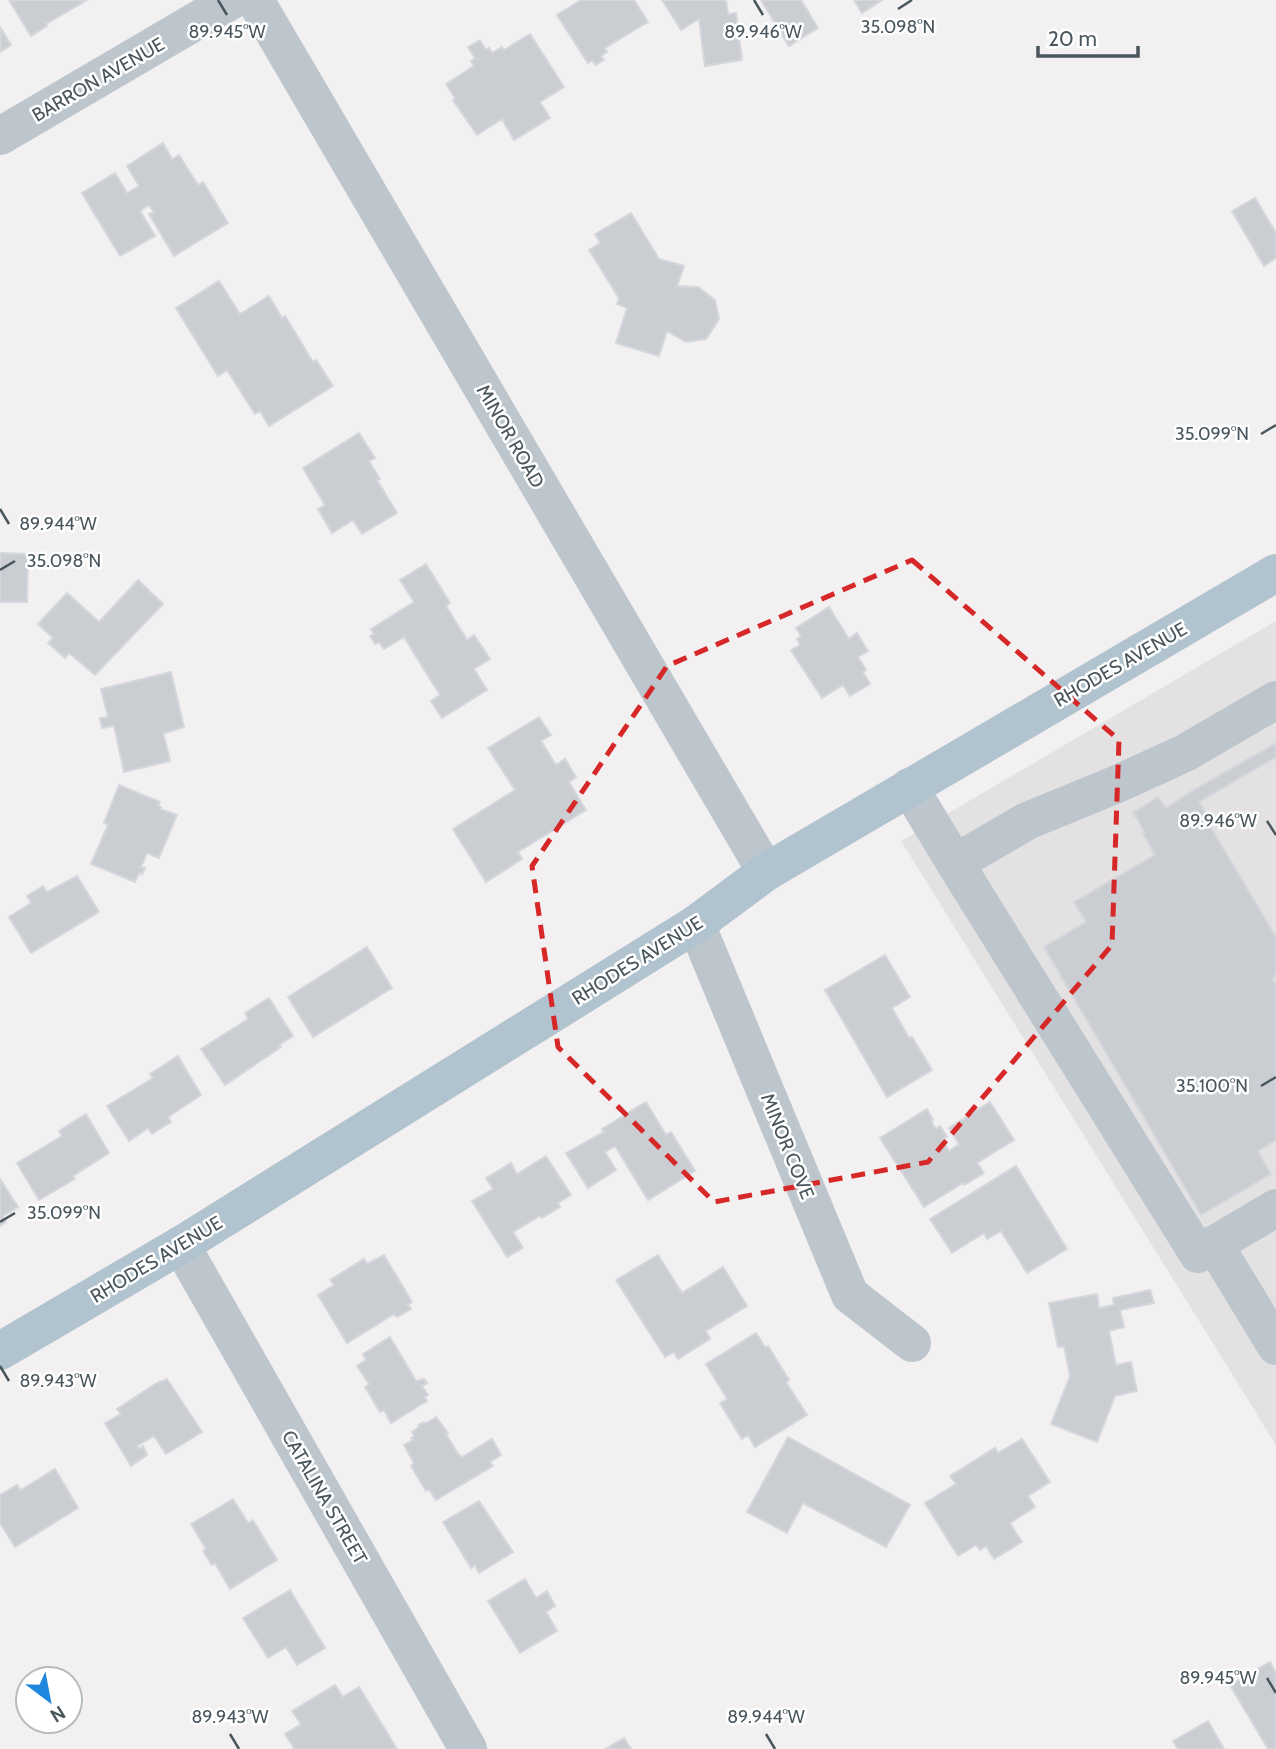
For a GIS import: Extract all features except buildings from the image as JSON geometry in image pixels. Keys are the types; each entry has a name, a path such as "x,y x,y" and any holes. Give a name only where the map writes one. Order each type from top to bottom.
{"main road":[{"name":"RHODES AVENUE","path":"0,1351 181,1245 696,924 766,872 1276,573"}],"street":[{"name":"BARRON AVENUE","path":"0,136 232,0"},
{"name":"MINOR ROAD","path":"255,0 766,872"},
{"path":"955,863 1027,821 1185,753 1276,700"},
{"path":"909,787 1198,1254 1276,1208"},
{"name":"MINOR COVE","path":"696,924 850,1295 912,1343"},
{"path":"1214,1244 1276,1346"},
{"name":"CATALINA STREET","path":"181,1245 468,1749"}],"highlighted area":[{"path":"912,560 1119,740 1112,945 928,1162 714,1202 558,1047 532,866 667,666"}],"shaded area":[{"path":"1276,621 1276,1445 901,841"}]}
